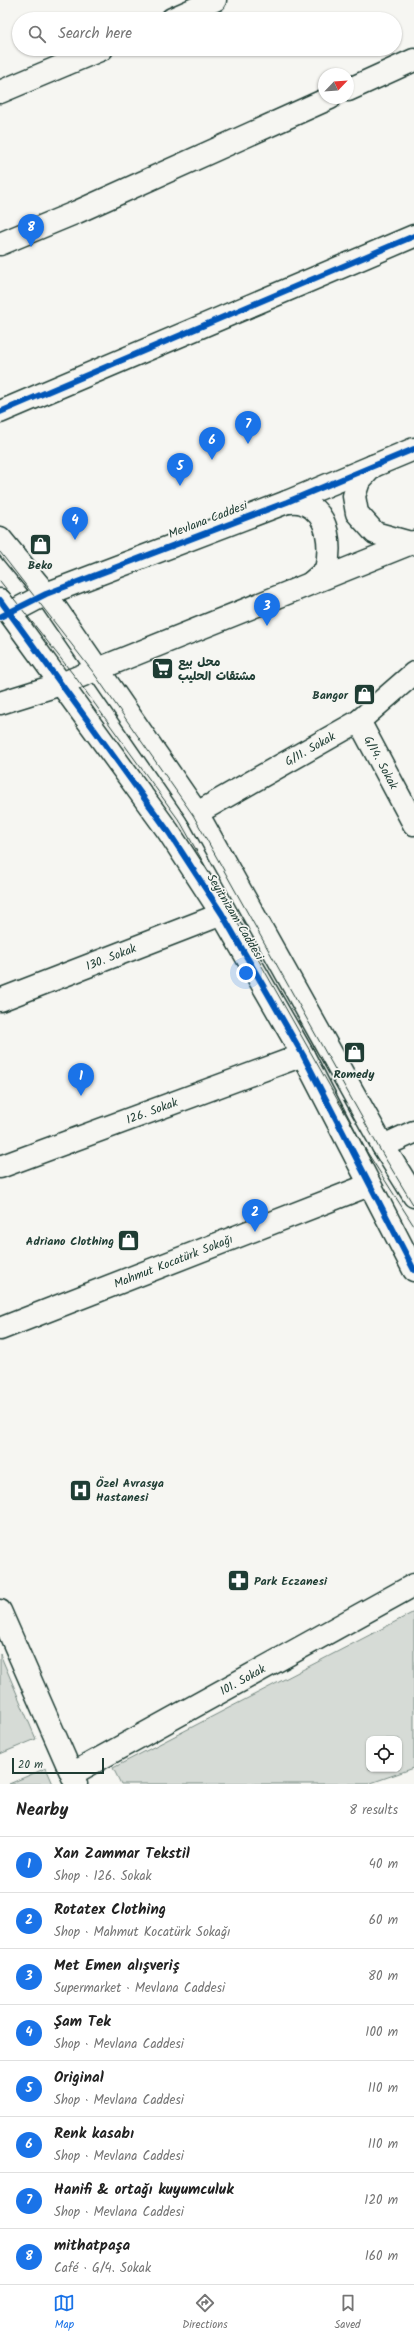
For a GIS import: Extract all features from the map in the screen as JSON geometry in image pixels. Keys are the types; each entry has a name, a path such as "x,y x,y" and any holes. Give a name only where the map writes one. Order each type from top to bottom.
{"street":[{"path":"188,12 215,0"},
{"path":"0,92 85,56"},
{"path":"354,87 414,60"},
{"path":"0,244 77,212 318,103"},
{"path":"0,412 414,236"},
{"name":"Mevlana Caddesi","path":"3,610 287,502 414,449"},
{"path":"373,466 359,481 354,496 357,513 375,533 394,540 412,542"},
{"path":"287,502 304,503 313,508 324,523 328,537 330,552 326,570 309,584"},
{"name":"Seyitnizam Caddesi","path":"0,538 46,594 100,670 197,813 383,1146 414,1196"},
{"path":"0,703 100,670 412,542"},
{"name":"Seyitnizam Caddesi","path":"3,610 60,684 168,831 222,914 303,1055 414,1270"},
{"name":"G/11. Sokak","path":"197,813 359,722 414,673"},
{"name":"G/14. Sokak","path":"359,722 414,824"},
{"name":"130. Sokak","path":"0,1000 222,914"},
{"name":"126. Sokak","path":"0,1167 303,1055"},
{"path":"383,1146 414,1132"},
{"name":"Mahmut Kocatürk Sokağı","path":"0,1329 369,1185"},
{"name":"101. Sokak","path":"74,1779 414,1585"},
{"path":"0,1611 74,1779"}],"shaded area":[{"path":"414,1612 414,1768 368,1784 121,1784 113,1768"},
{"path":"0,1654 36,1739 0,1754"},
{"path":"46,1768 53,1784 9,1784"}],"tram line":[{"path":"0,552 93,672 193,815 379,1148 414,1206"},
{"path":"0,581 76,678 181,823 367,1152 414,1226"}],"cycle path":[{"path":"0,412 414,236"},
{"path":"0,617 46,594 287,502 414,449"},
{"path":"0,600 168,831 222,914 303,1055 414,1270"}],"place":[{"name":"mithatpaşa","path":"31,247"},
{"name":"Hanifi & ortağı kuyumculuk","path":"248,444"},
{"name":"Renk kasabı","path":"212,460"},
{"name":"Original","path":"180,486"},
{"name":"Şam Tek","path":"75,540"},
{"name":"Beko","path":"40,544"},
{"name":"Met Emen alışveriş","path":"267,626"},
{"name":"محل بيع مشتقات الحليب","path":"162,669"},
{"name":"Bangor","path":"364,695"},
{"name":"Romedy","path":"354,1053"},
{"name":"Xan Zammar Tekstil","path":"81,1096"},
{"name":"Rotatex Clothing","path":"255,1232"},
{"name":"Adriano Clothing","path":"129,1241"},
{"name":"Özel Avrasya Hastanesi","path":"81,1490"},
{"name":"Park Eczanesi","path":"238,1581"}]}
